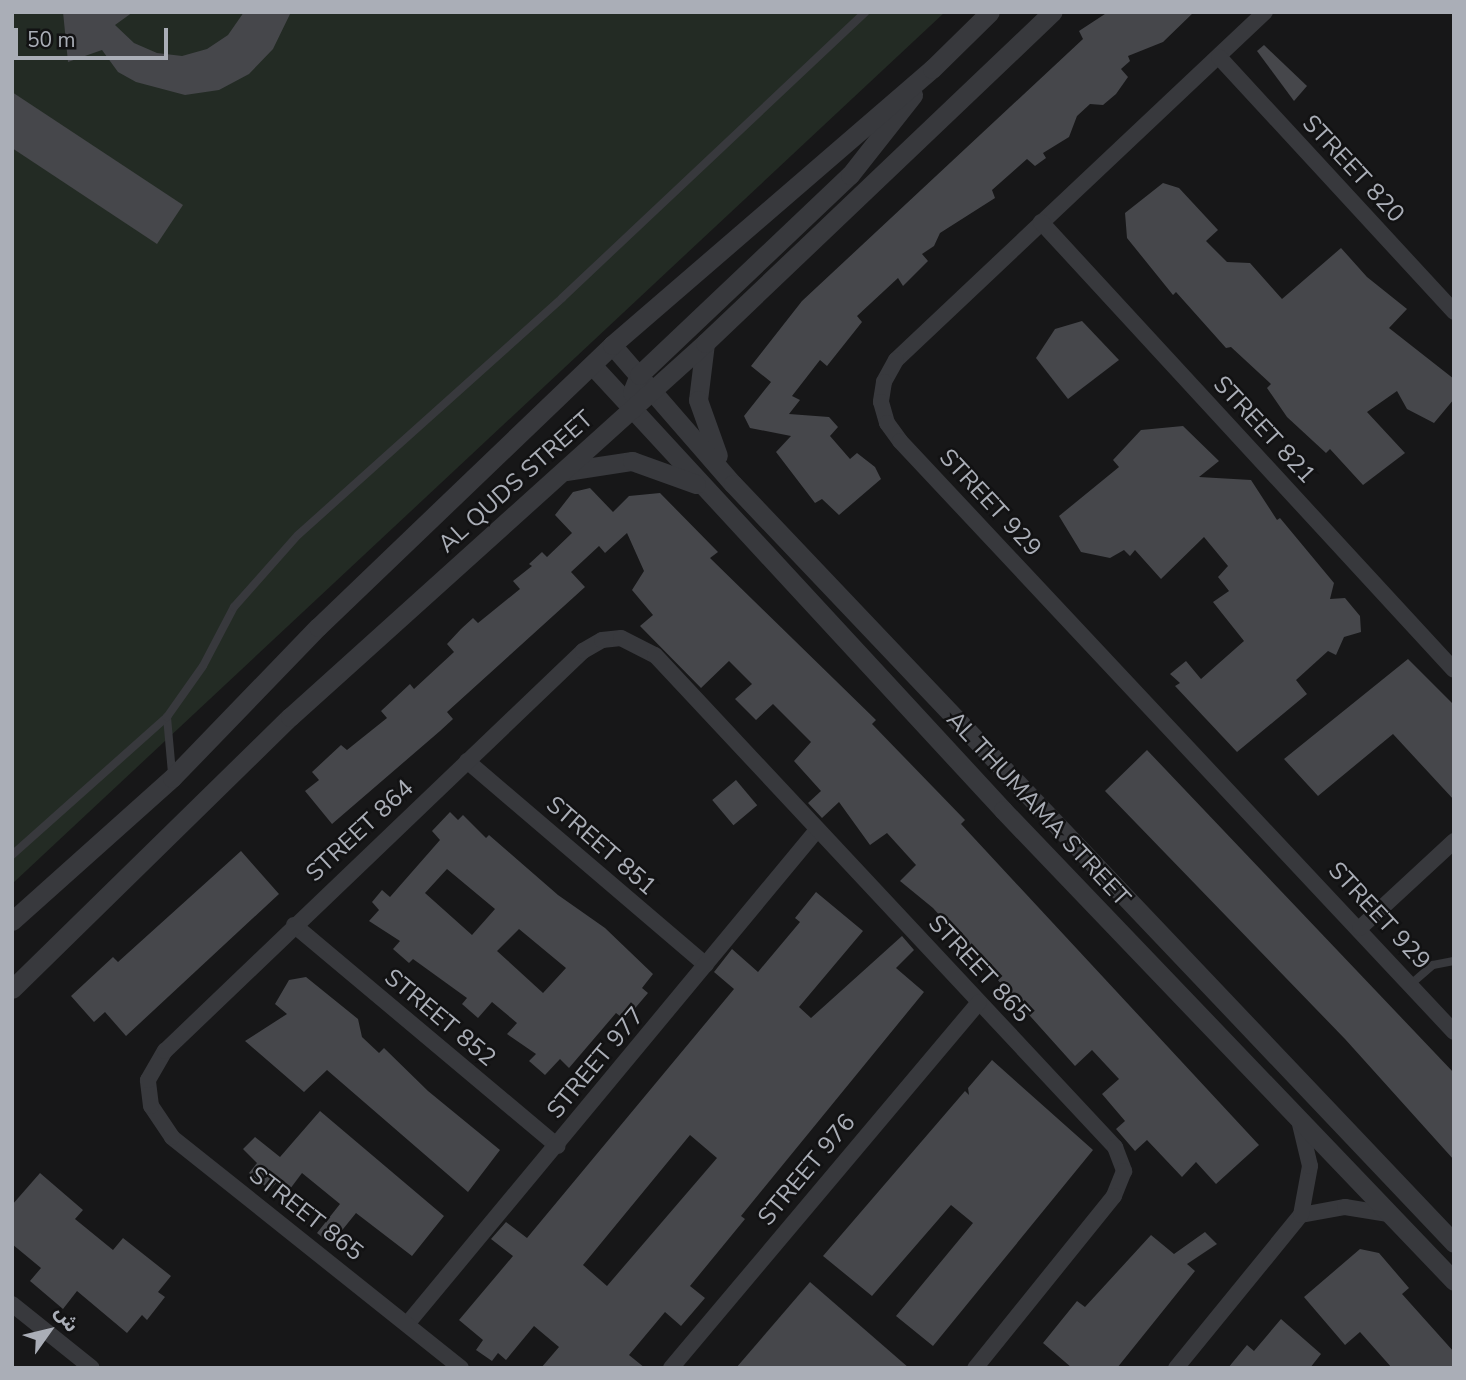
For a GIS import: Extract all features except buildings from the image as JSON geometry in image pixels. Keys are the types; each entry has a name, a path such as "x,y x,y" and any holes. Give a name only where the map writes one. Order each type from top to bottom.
{"street":[{"name":"AL QUDS STREET","path":"12,920 172,778 318,626 612,345 932,69 990,12"},
{"name":"AL QUDS STREET","path":"12,989 290,717 565,472 705,343 1052,12"},
{"name":"STREET 929","path":"1265,12 895,360 884,382 881,402 887,423 1454,1032"},
{"name":"STREET 820","path":"1219,57 1454,312"},
{"path":"632,409 632,392 639,375 850,175 932,69"},
{"name":"STREET 821","path":"1041,222 1454,670"},
{"path":"705,343 698,400 708,436 733,484"},
{"name":"AL THUMAMA STREET","path":"612,345 733,484 1454,1243"},
{"name":"AL THUMAMA STREET","path":"592,366 1003,810 1454,1281"},
{"path":"565,472 632,461 671,472 709,492"},
{"name":"STREET 864","path":"148,1080 164,1051 583,651 602,640 621,638"},
{"name":"STREET 865","path":"621,638 655,654 1115,1147 1124,1171 1114,1196 979,1366"},
{"name":"STREET 851","path":"467,761 706,965"},
{"name":"STREET 977","path":"408,1323 817,830"},
{"path":"1360,928 1454,841"},
{"name":"STREET 852","path":"294,925 557,1146"},
{"name":"STREET 976","path":"671,1368 979,1002"},
{"name":"STREET 865","path":"148,1080 151,1106 172,1137 461,1368"},
{"path":"1176,1368 1301,1215 1310,1166 1298,1118"},
{"path":"1301,1215 1345,1207 1388,1214"},
{"path":"12,1304 92,1368"}],"lane":[{"path":"12,855 167,717 203,666 234,607 298,536 562,298 865,12"},
{"path":"167,717 172,778"},
{"path":"1411,984 1433,965 1454,961"}],"shaded area":[{"path":"12,12 945,12 12,884"}]}
